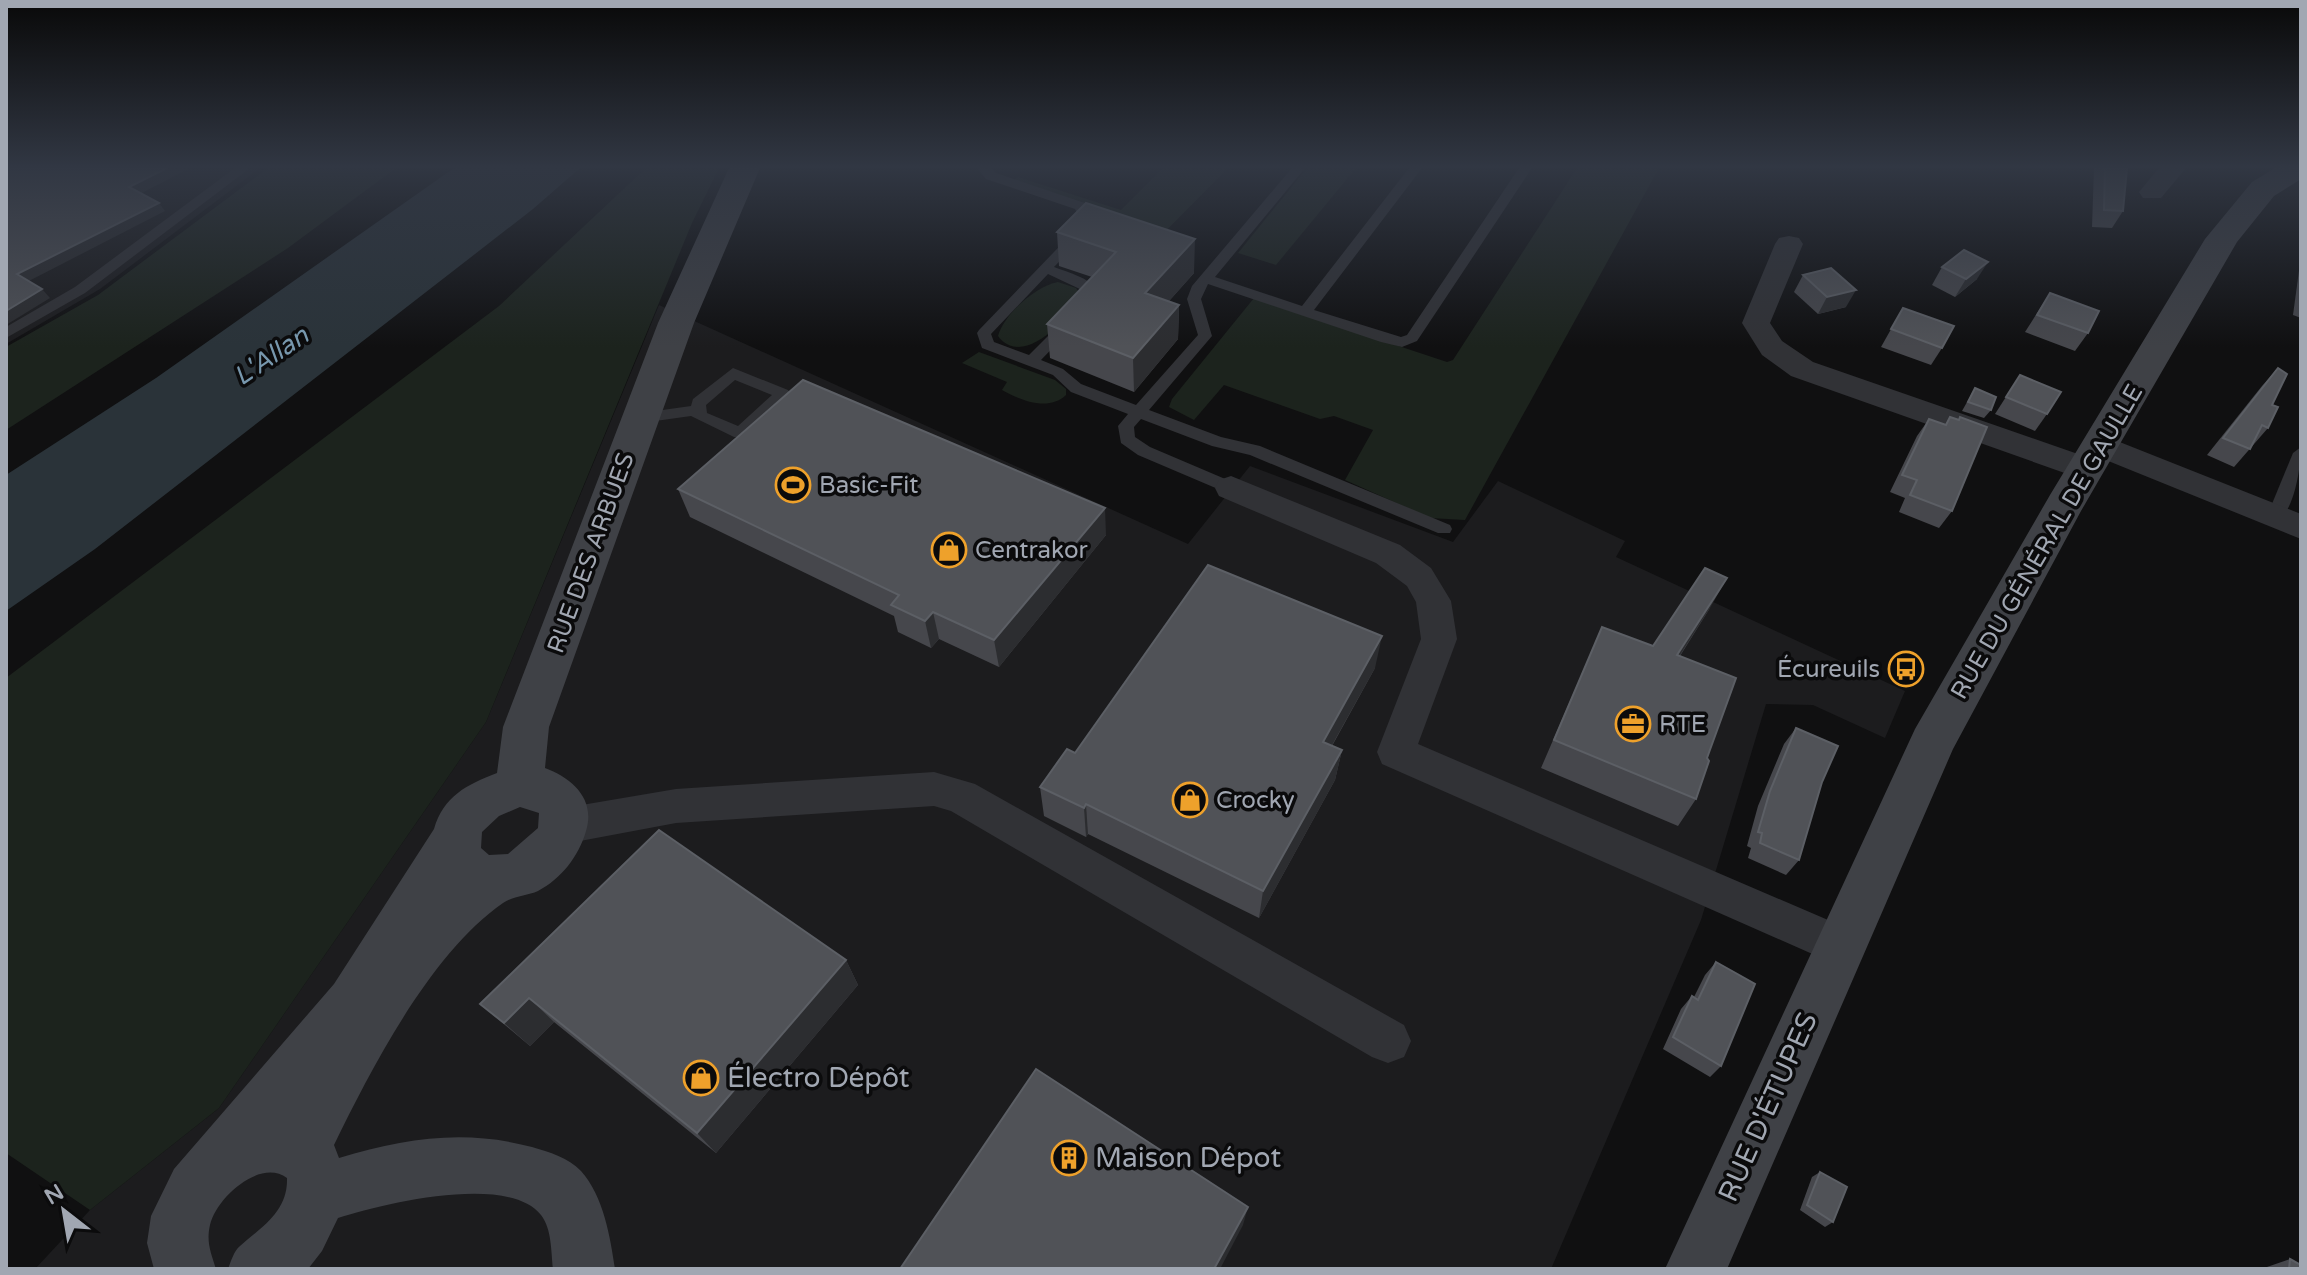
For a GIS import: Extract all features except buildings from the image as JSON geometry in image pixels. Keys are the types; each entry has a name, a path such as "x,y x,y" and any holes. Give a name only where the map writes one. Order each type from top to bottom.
{"main road":[{"name":"RUE DES ARBUES","path":"519,786 526,727 676,323 719,228"},
{"name":"RUE DU GÉNÉRAL DE GAULLE","path":"1841,946 1932,743 2231,228"},
{"path":"172,1264 175,1233 182,1210 196,1188 353,1002 454,840 459,825 485,798 519,786 533,786 555,795 562,803 564,826 558,842 530,868 494,879 426,942 392,989 337,1078 309,1173 308,1219 293,1242 259,1269"},
{"path":"454,840 455,855 462,868 476,876 494,879"},
{"name":"RUE D'ÉTUPES","path":"1696,1269 1841,946"},
{"path":"215,1168 238,1153 262,1144 283,1143 309,1173 348,1184 468,1162 512,1169 553,1185 576,1219 584,1269"}],"street":[{"path":"1789,244 1756,323 1772,348 1802,369 2095,458 2288,521"},
{"path":"1231,488 1388,554 1419,577 1433,601 1439,639 1396,752 1841,946"},
{"path":"564,826 676,806 934,789 961,796 1388,1041"}],"lane":[{"path":"6,333 80,290 164,228"},
{"path":"1085,228 984,333 987,345 1058,372 1076,388 1218,442 1254,450 1444,529"},
{"path":"1231,488 1144,451 1127,439 1126,426 1205,336 1194,299 1205,278 1248,228"},
{"path":"1305,312 1370,228"},
{"path":"1205,278 1402,342 1412,338 1486,228"},
{"path":"1031,362 1091,301 1091,290 1083,283 1046,269"},
{"path":"733,373 783,394 740,433 699,416 699,410 698,403 733,373"},
{"path":"641,418 699,410"},
{"path":"2288,521 2301,453"}],"shaded area":[{"path":"6,228 181,228 100,289 6,344"},
{"path":"188,228 316,228 6,430 6,347 98,295"},
{"path":"583,228 690,228 486,722 219,1108 90,1210 6,1153 6,678 499,306"},
{"path":"1114,228 1169,228 1145,252"},
{"path":"1259,228 1307,228 1276,265 1238,253"},
{"path":"1539,228 1626,228 1465,520 1430,518 1345,480 1373,430 1334,416 1320,419 1224,385 1194,420 1169,407 1172,399 1254,298 1447,362 1453,360"},
{"path":"1058,282 1076,288 1080,294 1056,327 1032,344 1020,347 1008,345 998,336 1007,319 1022,302 1040,289"},
{"path":"659,305 1188,544 1250,466 1453,542 1498,481 1625,541 1616,557 1905,691 1885,738 1813,705 1766,704 1701,920 1551,1269 35,1269 90,1210 219,1108 486,722"},
{"path":"979,352 1055,380 1066,389 1066,395 1043,404 1009,394 1002,390 1007,382 962,363"}],"water":[{"name":"L'Allan","path":"370,228 509,228 95,549 6,611 6,475 156,378"}],"place":[{"name":"Basic-Fit","path":"793,485"},
{"name":"Centrakor","path":"949,550"},
{"name":"Écureuils","path":"1906,669"},
{"name":"RTE","path":"1633,724"},
{"name":"Crocky","path":"1190,800"},
{"name":"Électro Dépôt","path":"701,1078"},
{"name":"Maison Dépot","path":"1069,1158"}]}
